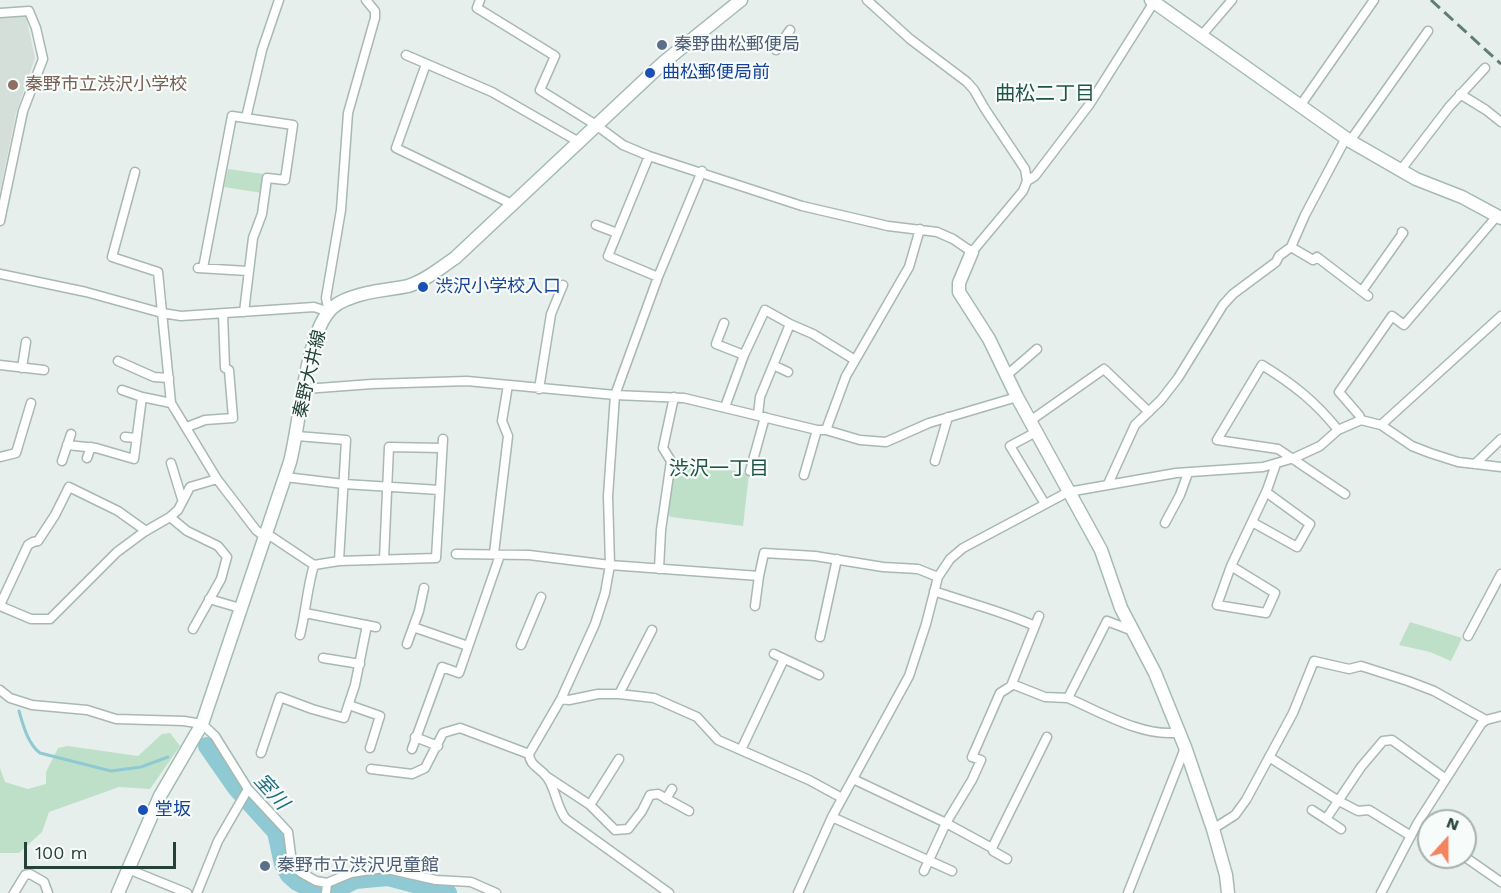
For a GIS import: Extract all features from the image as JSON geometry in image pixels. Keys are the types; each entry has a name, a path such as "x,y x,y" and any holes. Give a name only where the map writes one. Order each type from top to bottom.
{"main road":[{"name":"秦野大井線","path":"118,893 160,796 202,724 285,477 297,436 315,340 322,322 340,302 356,296 409,285 456,258 664,62 741,0"},
{"path":"1153,1 1348,139 1400,171 1431,186 1462,197 1499,217"},
{"path":"972,252 959,283 959,292 989,339 1033,427 1101,550 1121,608 1155,673 1185,747 1213,829 1226,875 1228,893"}],"street":[{"path":"246,118 262,50 279,0"},
{"path":"329,312 326,298 341,210 348,113 375,18 375,11 366,0"},
{"path":"480,0 477,8 555,56 540,90 623,145 649,156 702,171 802,206 888,226 937,232 953,239 972,252 1023,191 1027,182 1035,176 1089,105 1153,1"},
{"path":"867,0 910,39 967,82 1025,169 1027,182"},
{"path":"1202,35 1232,0"},
{"path":"1300,106 1374,0"},
{"path":"0,13 29,11 36,28 42,59 23,111 0,222"},
{"path":"776,50 790,30"},
{"path":"1108,484 1135,425 1178,378 1223,305 1233,294 1276,262 1291,247 1305,215 1348,139 1428,31"},
{"path":"406,55 492,92 579,142"},
{"path":"426,64 396,148 514,205"},
{"path":"1400,171 1460,94 1485,68"},
{"path":"1460,94 1501,122"},
{"path":"244,312 253,238 262,214 267,178 285,180 293,125 232,116 200,268 248,271"},
{"path":"649,156 608,256 658,278"},
{"path":"689,812 658,794 650,795 628,830 615,830 590,805 532,765 529,754 561,699 595,624 605,593 610,565 608,496 615,395 658,278 702,171"},
{"path":"135,172 112,257 158,272 171,403 217,479 248,522 264,536 273,537 314,565 339,561 436,558 442,444 389,447 384,559"},
{"path":"1361,420 1339,392 1349,376 1392,316 1404,325 1499,217"},
{"path":"597,225 617,233"},
{"path":"804,476 846,376 909,267 920,229"},
{"path":"1291,247 1313,260 1317,257 1365,293 1402,232"},
{"path":"0,274 86,292 181,316 314,307 329,312"},
{"path":"539,388 551,314 563,285"},
{"path":"725,407 744,355 765,310 813,334 855,360"},
{"path":"187,427 205,420 233,418 230,370 225,368 222,314"},
{"path":"1381,425 1501,316"},
{"path":"724,323 716,344 744,355"},
{"path":"750,471 761,416 760,397 790,324"},
{"path":"22,368 26,342"},
{"path":"1007,375 1037,349"},
{"path":"118,362 154,377 169,378"},
{"path":"0,365 44,370"},
{"path":"773,365 788,372"},
{"path":"1338,430 1328,417 1294,385 1262,365 1217,440 1278,449 1345,494"},
{"path":"1045,504 1010,446 1104,369 1149,412"},
{"path":"305,389 429,381 467,381 615,395 674,397 860,440 886,442 929,423 1017,396"},
{"path":"412,749 442,667 459,673 497,554 508,436 502,421 508,386"},
{"path":"123,390 171,403"},
{"path":"67,445 91,447 134,459 142,397"},
{"path":"659,569 661,530 671,462 663,448 674,397"},
{"path":"0,456 15,453 32,403"},
{"path":"935,461 948,417"},
{"path":"798,893 832,817 909,676 938,577 950,559 963,548 1068,492 1176,473 1263,467 1276,464 1294,459 1320,446 1338,430 1361,420 1381,425 1412,446 1438,456 1501,467"},
{"path":"62,461 71,434"},
{"path":"297,436 346,440 339,561"},
{"path":"125,437 136,438"},
{"path":"1475,464 1501,439"},
{"path":"87,458 91,447"},
{"path":"171,463 182,499"},
{"path":"1231,566 1275,593 1266,614 1217,605 1231,566 1266,492 1276,464"},
{"path":"1165,524 1188,473"},
{"path":"285,477 344,484 440,490"},
{"path":"146,531 111,507 69,487 55,516 38,542 28,545 0,606 31,619 50,619 117,552 178,510 190,487 217,479"},
{"path":"1252,522 1296,547 1310,524 1266,492"},
{"path":"170,517 187,531 218,546 227,556 221,579 193,629"},
{"path":"755,606 764,553 815,556 918,570 938,577"},
{"path":"456,554 529,555 610,565 759,576"},
{"path":"820,637 837,560"},
{"path":"300,635 307,588 314,565"},
{"path":"1468,636 1501,574"},
{"path":"407,644 424,588"},
{"path":"934,591 979,607 1000,611 1035,626"},
{"path":"521,645 541,597"},
{"path":"209,599 240,608"},
{"path":"280,697 344,718 349,705 372,626 305,613"},
{"path":"924,871 946,823 972,780 981,760 972,756 1000,693 1012,684 1040,616"},
{"path":"1068,698 1107,621 1133,631"},
{"path":"413,627 468,646"},
{"path":"619,694 652,630"},
{"path":"774,654 819,675"},
{"path":"323,657 360,664"},
{"path":"741,750 784,659"},
{"path":"1213,829 1235,815 1246,800 1293,714 1314,661 1349,669 1361,666 1408,681 1434,691 1486,720"},
{"path":"1012,684 1045,697 1068,698 1129,725 1171,733 1179,732"},
{"path":"261,753 284,686"},
{"path":"0,690 10,698 32,705 91,711 116,719 184,721 202,724 214,736 247,791 288,832 294,865 300,872 326,888 351,873 383,868 436,880 471,882 495,893"},
{"path":"561,699 569,700 598,694 654,698 697,717 718,740 809,780 842,798"},
{"path":"349,705 380,716 370,748"},
{"path":"1427,809 1481,724 1486,720 1501,716"},
{"path":"371,769 412,774 425,768 443,733 460,728 529,754"},
{"path":"992,848 1047,736"},
{"path":"415,737 438,746"},
{"path":"1326,819 1361,766 1383,741 1392,740 1446,779"},
{"path":"1128,893 1185,747"},
{"path":"1269,757 1337,800 1358,811 1369,810 1411,836"},
{"path":"590,805 619,759"},
{"path":"546,776 561,813 566,819 669,893"},
{"path":"853,779 946,823 992,848 993,851 1007,859"},
{"path":"666,799 672,789"},
{"path":"197,893 218,841 247,791"},
{"path":"1312,810 1341,829"},
{"path":"832,817 952,871"},
{"path":"1381,893 1417,824"},
{"path":"1477,865 1501,882"},
{"path":"128,869 187,893"},
{"path":"14,893 25,875 30,874 44,882 48,893"}],"shaded area":[{"name":"秦野市立渋沢小学校","path":"26,16 35,58 16,113 0,192 0,18"}],"green space":[{"path":"228,169 264,174 262,193 224,187"},
{"path":"676,459 749,474 743,526 671,517 668,514"},
{"path":"1410,622 1462,638 1451,661 1430,652 1399,645"},
{"path":"170,733 180,746 150,789 119,787 49,812 42,832 19,853 0,853 0,768 5,782 28,789 46,784 46,772 58,748 68,746 138,756 162,734"}],"waterway":[{"name":"室川","path":"19,711 29,739 40,753 111,771 141,767 168,757"},
{"name":"室川","path":"207,746 237,789 276,832 283,864 289,875 297,882 320,893"},
{"name":"室川","path":"330,893 355,880 388,877 448,893"}],"railway":[{"path":"1431,0 1501,64"}],"place":[{"name":"秦野曲松郵便局","path":"662,45"},
{"name":"曲松郵便局前","path":"650,73"},
{"name":"秦野市立渋沢小学校","path":"13,85"},
{"name":"渋沢小学校入口","path":"423,287"},
{"name":"堂坂","path":"143,810"},
{"name":"秦野市立渋沢児童館","path":"265,866"}],"district":[{"name":"曲松二丁目","path":"1045,94"},
{"name":"渋沢一丁目","path":"719,469"}]}
